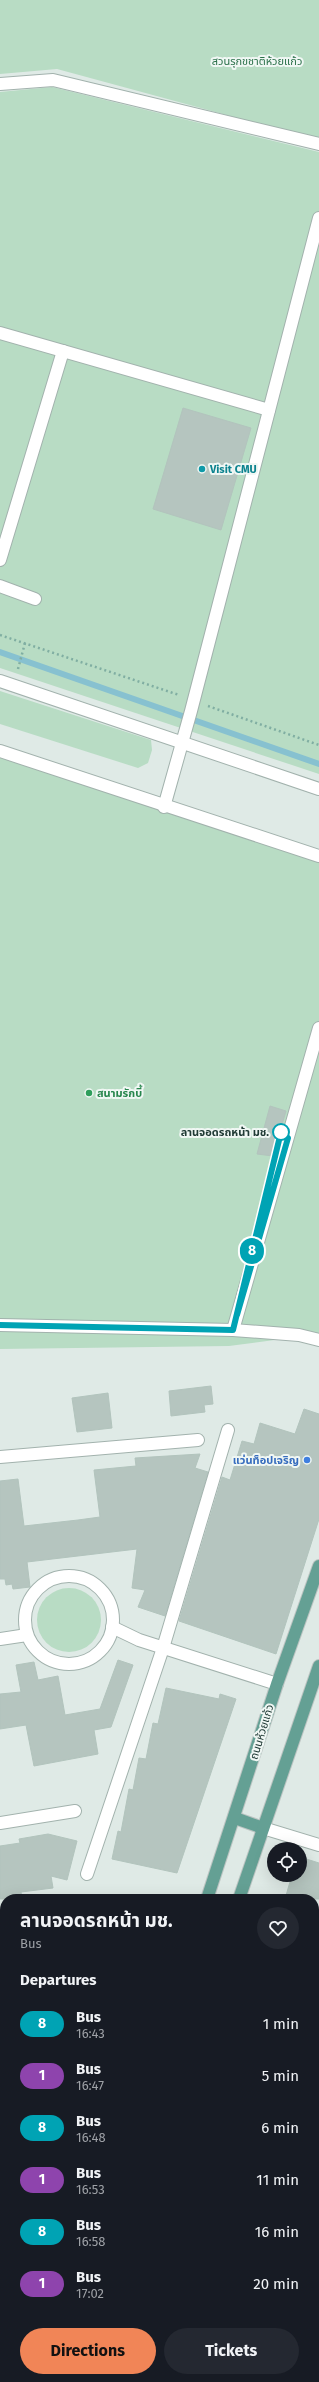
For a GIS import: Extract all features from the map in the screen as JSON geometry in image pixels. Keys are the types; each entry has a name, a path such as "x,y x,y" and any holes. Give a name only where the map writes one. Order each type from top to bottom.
{"main road":[{"name":"ถนนห้วยแก้ว","path":"209,1894 235,1818 277,1684 319,1566"},
{"path":"241,1894 319,1666"},
{"path":"235,1818 263,1828"}],"street":[{"path":"0,84 53,80 319,144"},
{"path":"164,807 192,706 319,218"},
{"path":"0,333 269,410"},
{"path":"0,560 63,351"},
{"path":"0,586 35,599"},
{"path":"0,680 319,789"},
{"path":"0,751 164,807 319,856"},
{"path":"233,1330 319,1028"},
{"path":"233,1330 281,1132"},
{"path":"0,1325 233,1330 299,1335 319,1340"},
{"path":"87,1874 163,1648 228,1430"},
{"path":"0,1457 198,1440"},
{"path":"72,1576 86,1579 98,1587 108,1598 112,1613 112,1627 108,1641 100,1651 90,1659 78,1664 59,1663 42,1656 33,1646 27,1635 24,1620 27,1606 34,1593 44,1583 57,1577 72,1576"},
{"path":"112,1627 139,1640 277,1684"},
{"path":"0,1639 27,1635"},
{"path":"0,1823 75,1811"},
{"path":"263,1828 319,1845"}],"path":[{"path":"0,635 192,706 319,746"},
{"path":"18,667 25,643"}],"green space":[{"name":"สวนรุกขชาติห้วยแก้ว","path":"0,0 319,0 319,140 57,69 0,74"},
{"path":"52,87 319,152 319,774 0,668 0,92"},
{"path":"0,691 151,740 152,750 148,763 138,768 0,724"},
{"path":"0,752 319,859 319,1334 229,1346 0,1349"},
{"path":"69,1588 81,1590 92,1597 99,1608 101,1620 99,1632 92,1643 81,1650 69,1652 57,1650 46,1643 39,1632 37,1620 39,1608 46,1597 57,1590"}],"building":[{"name":"Visit CMU","path":"183,408 251,428 221,530 153,509"},
{"path":"270,1106 286,1111 273,1156 257,1154"},
{"path":"211,1386 213,1404 204,1405 205,1412 171,1416 169,1391"},
{"path":"108,1393 112,1428 77,1432 72,1398"},
{"path":"304,1409 319,1414 319,1519 276,1654 179,1621 222,1477 230,1480 242,1441 254,1444 260,1423 295,1434"},
{"path":"200,1454 195,1468 208,1472 165,1616 138,1607 145,1590 132,1588 137,1549 27,1562 30,1587 13,1589 12,1584 6,1585 5,1579 0,1579 0,1481 18,1479 24,1526 78,1520 100,1517 94,1470 136,1466 135,1458"},
{"path":"118,1660 133,1665 111,1727 94,1730 98,1754 34,1766 26,1725 0,1729 0,1694 21,1692 16,1665 34,1662 38,1680 58,1676 65,1715 100,1709"},
{"path":"166,1688 219,1699 220,1694 236,1699 177,1873 112,1859 118,1831 121,1832 129,1789 133,1790 139,1758 146,1759 153,1723 158,1724"},
{"path":"48,1834 77,1841 67,1880 51,1876 53,1888 21,1892 21,1894 0,1894 0,1846 20,1843 19,1839"},
{"path":"307,1859 319,1863 319,1894 286,1894 290,1882 307,1882"}],"waterway":[{"path":"0,652 319,764"}],"bus line":[{"name":"8","path":"0,1325 233,1330 281,1132 288,1138 237,1315"}],"place":[{"name":"Visit CMU","path":"202,469"},
{"name":"สนามรักบี้","path":"89,1093"},
{"name":"ลานจอดรถหน้า มช.","path":"281,1132"},
{"name":"แว่นท็อปเจริญ","path":"307,1460"}]}
